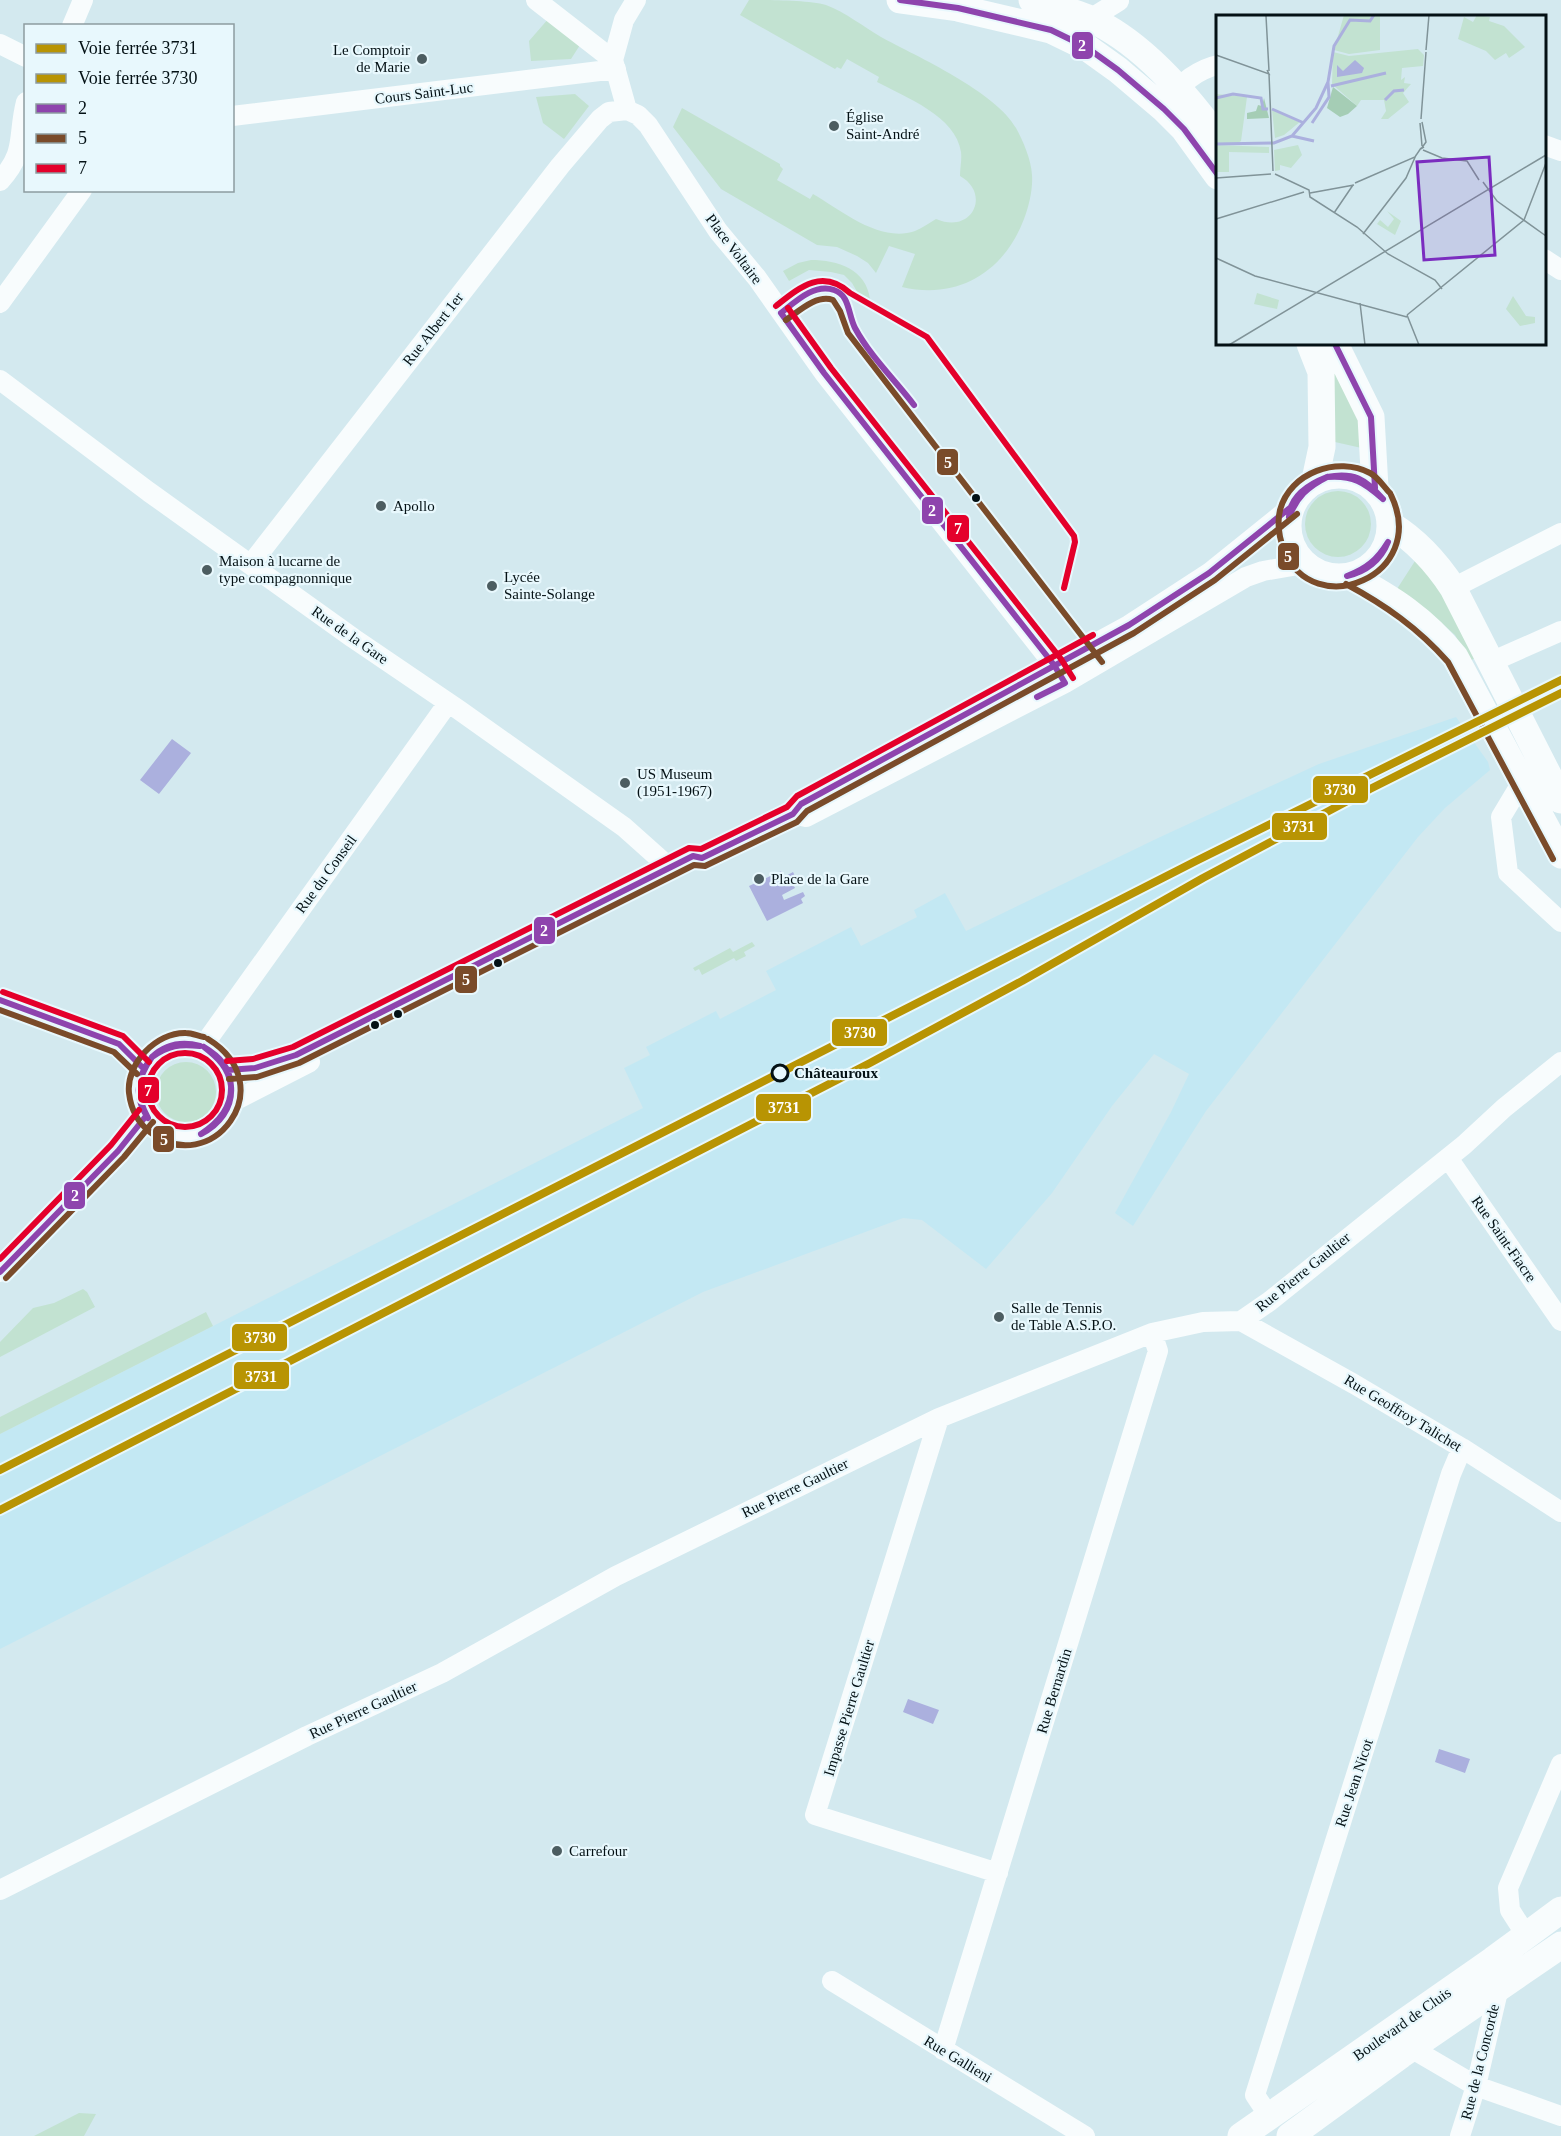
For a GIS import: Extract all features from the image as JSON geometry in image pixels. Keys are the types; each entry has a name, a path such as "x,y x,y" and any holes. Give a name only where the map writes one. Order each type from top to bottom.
{"main road":[{"path":"900,0 958,8 1051,30 1086,47 1118,70 1171,98 1194,105 1216,135"},
{"path":"1032,0 1090,19 1114,33 1149,59 1171,98 1184,129 1216,173"},
{"path":"1310,345 1321,372 1322,447 1315,480"},
{"path":"1335,345 1371,417 1375,488"},
{"path":"1330,475 1346,475 1362,479 1375,488 1389,511 1391,525 1388,543 1380,558 1367,570 1350,576 1334,577 1318,573 1304,564 1294,552 1289,538 1288,522 1291,507 1297,496 1315,480 1330,475"},
{"path":"1391,525 1404,533 1431,558 1453,588 1561,800"},
{"path":"1350,576 1387,595 1417,617 1444,644 1467,676 1561,855"},
{"name":"Boulevard de Cluis","path":"1241,2136 1561,1910"},
{"name":"Boulevard de Cluis","path":"1290,2136 1411,2048 1561,1945"}],"street":[{"path":"73,24 83,0"},
{"path":"536,0 614,64"},
{"path":"627,110 614,64 624,20 636,0"},
{"path":"1051,30 1090,19 1120,1"},
{"path":"1114,33 1120,1"},
{"path":"0,44 24,56"},
{"name":"Cours Saint-Luc","path":"234,116 614,64"},
{"path":"1171,98 1210,67 1216,66"},
{"name":"Place Voltaire","path":"627,110 638,115 648,125 718,231 757,278 814,359 1054,664 1065,682"},
{"name":"Rue Albert 1er","path":"251,564 560,166 600,119 609,112 627,110"},
{"path":"0,181 16,160 20,149 24,118"},
{"path":"1546,145 1561,151"},
{"path":"0,303 81,192"},
{"path":"1546,260 1561,270"},
{"name":"Rue de la Gare","path":"0,380 149,492 624,827 670,868"},
{"path":"228,1070 255,1068 296,1055 693,856 702,858 794,814 801,804 1129,625 1209,573 1291,507"},
{"path":"1453,588 1561,533"},
{"path":"794,814 806,817 1065,682 1246,577 1263,571 1304,564"},
{"path":"1491,662 1561,631"},
{"name":"Rue du Conseil","path":"203,1046 448,703"},
{"path":"1521,782 1501,817 1508,873 1561,922"},
{"path":"230,1103 692,870 699,866 702,858"},
{"path":"0,1000 119,1044 143,1068"},
{"path":"180,1043 203,1046 218,1056 228,1070 232,1092 230,1103 223,1118 203,1133 194,1136 176,1136 167,1133 159,1129 146,1116 138,1092 143,1068 159,1051 170,1045 180,1043"},
{"name":"Rue Pierre Gaultier","path":"0,1890 307,1736 441,1673 616,1576 939,1418 1152,1333 1203,1322 1241,1321 1448,1158 1561,1062"},
{"path":"0,1272 118,1151 146,1116"},
{"name":"Rue Saint-Fiacre","path":"1448,1158 1561,1321"},
{"name":"Rue Geoffroy Talichet","path":"1241,1321 1462,1448 1561,1512"},
{"name":"Rue Bernardin","path":"943,2050 1158,1351 1152,1333"},
{"name":"Impasse Pierre Gaultier","path":"939,1418 815,1815 998,1873"},
{"name":"Rue Jean Nicot","path":"1269,2116 1255,2095 1448,1485 1462,1448"},
{"path":"1526,1935 1510,1910 1508,1888 1561,1764"},
{"name":"Rue Gallieni","path":"832,1981 1085,2136"},
{"name":"Rue de la Concorde","path":"1460,2136 1476,2086 1499,1987"},
{"path":"1411,2048 1476,2086 1561,2116"}],"shaded area":[{"path":"1456,717 1488,762 1490,770 1445,808 1418,837 1206,1111 1133,1226 1115,1213 1171,1112 1189,1074 1154,1054 1112,1106 1052,1193 986,1269 922,1220 903,1218 703,1292 0,1649 0,1434 643,1108 624,1068 650,1055 646,1047 716,1011 720,1019 776,990 766,971 851,927 861,946 917,917 914,910 945,893 966,931 1158,838 1319,764"}],"green space":[{"path":"749,0 809,2 833,8 881,37 955,76 992,101 1006,115 1016,128 1026,150 1032,175 1032,186 1026,214 1015,238 991,267 976,278 960,285 922,290 902,287 915,254 889,246 876,273 868,263 857,256 837,247 817,245 721,189 673,127 682,108 780,164 783,169 777,180 810,199 813,194 875,229 902,234 915,231 936,219 949,222 960,221 974,210 976,201 975,192 960,176 961,152 957,139 940,118 915,101 877,82 879,77 847,59 841,69 837,67 835,69 740,15"},
{"path":"549,18 580,45 571,59 531,61 529,41"},
{"path":"575,94 589,106 564,139 543,123 536,97"},
{"path":"811,260 840,264 857,273 867,289 870,299 868,302 863,302 852,283 844,275 809,270 789,281 783,271 798,263"},
{"path":"1329,354 1357,410 1366,449 1335,442"},
{"path":"1338,491 1351,493 1366,506 1371,524 1369,537 1356,552 1338,557 1325,555 1310,542 1305,524 1307,511 1320,496"},
{"path":"1415,561 1438,586 1475,658 1470,661 1455,635 1427,610 1397,589"},
{"path":"752,942 755,946 744,952 746,956 736,961 734,958 702,975 699,969 695,971 693,968 730,948 733,952"},
{"path":"186,1062 203,1067 211,1075 216,1092 211,1109 203,1117 186,1122 169,1117 161,1109 156,1092 161,1075 169,1067"},
{"path":"83,1289 95,1307 0,1357 0,1342 33,1308 54,1303"},
{"path":"206,1312 213,1326 0,1434 0,1417"},
{"path":"79,2113 96,2114 84,2136 34,2136"}],"water":[{"path":"172,739 191,753 159,794 140,780"},
{"path":"781,871 784,877 793,872 795,876 786,880 789,886 793,884 795,888 782,895 784,900 803,892 805,896 801,899 803,903 767,921 749,886"},
{"path":"908,1699 939,1710 933,1724 903,1712"},
{"path":"1439,1749 1470,1759 1465,1773 1435,1762"}],"rail line":[{"name":"3730","path":"0,1470 1196,861 1561,680"},
{"name":"3731","path":"0,1510 870,1063 1022,981 1203,878 1370,789 1561,693"}],"transit line":[{"name":"2","path":"900,0 958,8 1051,30 1086,47 1118,70 1164,109 1184,129 1216,172"},
{"name":"7","path":"776,306 803,287 821,281 830,282 927,337 1074,536 1075,542 1064,588"},
{"name":"2","path":"781,313 812,291 827,289 839,293 846,301 855,328 861,338 914,405"},
{"name":"5","path":"786,320 815,301 833,300 840,311 848,333 1102,662"},
{"name":"7","path":"788,308 831,368 1061,659 1073,678"},
{"name":"2","path":"781,313 824,373 1054,665 1065,683 1037,697"},
{"name":"2","path":"1335,345 1371,417 1375,488"},
{"name":"5","path":"1390,493 1373,475 1357,468 1330,467 1304,477 1285,497 1280,510 1279,530 1284,550 1299,572 1318,584 1341,586 1363,580 1382,567 1395,548 1399,524 1391,495"},
{"name":"2","path":"1327,477 1352,476 1370,486 1383,499"},
{"name":"2","path":"1289,517 1297,497 1314,483 1327,477"},
{"name":"2","path":"1289,517 1304,493 1327,477"},
{"name":"2","path":"1327,477 1344,477 1358,481 1383,499"},
{"name":"2","path":"228,1070 255,1068 296,1055 693,856 702,858 793,814 801,804 1129,625 1209,573 1291,507"},
{"name":"5","path":"229,1079 257,1077 299,1063 694,865 705,866 797,822 807,811 1134,633 1215,580 1297,514"},
{"name":"2","path":"1347,576 1370,563 1388,542"},
{"name":"2","path":"1347,576 1360,572 1372,564 1388,542"},
{"name":"5","path":"1346,584 1400,618 1425,638 1448,662 1553,859"},
{"name":"7","path":"227,1061 253,1059 293,1047 689,848 701,849 787,807 797,796 1093,635"},
{"name":"7","path":"3,992 123,1036 149,1062"},
{"name":"2","path":"0,1000 119,1044 143,1068"},
{"name":"5","path":"0,1010 114,1052 137,1074"},
{"name":"5","path":"204,1037 186,1033 164,1038 145,1052 132,1071 129,1093 135,1115 150,1132 173,1144 195,1144 215,1136 230,1121 239,1102 240,1080 230,1058 208,1039"},
{"name":"2","path":"152,1057 174,1045 200,1046"},
{"name":"2","path":"152,1057 174,1046 200,1046"},
{"name":"2","path":"204,1047 223,1063 231,1086"},
{"name":"2","path":"204,1047 222,1064 231,1086"},
{"name":"7","path":"185,1053 199,1056 211,1064 219,1076 222,1090 219,1104 211,1116 199,1124 185,1127 171,1124 159,1116 151,1104 148,1090 151,1076 159,1064 171,1056 185,1053"},
{"name":"2","path":"148,1118 140,1102 139,1087 143,1072 152,1057"},
{"name":"2","path":"148,1118 141,1102 139,1087 143,1073 152,1057"},
{"name":"2","path":"201,1134 223,1114 229,1101 231,1086"},
{"name":"2","path":"201,1134 214,1126 224,1115 230,1102 231,1086"},
{"name":"7","path":"0,1259 111,1145 139,1110"},
{"name":"2","path":"0,1272 118,1151 146,1116"},
{"name":"5","path":"6,1278 124,1157 153,1122"}],"place":[{"name":"Le Comptoir de Marie","path":"422,59"},
{"name":"Église Saint-André","path":"834,126"},
{"name":"Apollo","path":"381,506"},
{"name":"Maison à lucarne de type compagnonnique","path":"207,570"},
{"name":"Lycée Sainte-Solange","path":"492,586"},
{"name":"US Museum (1951-1967)","path":"625,783"},
{"name":"Place de la Gare","path":"759,879"},
{"name":"Châteauroux","path":"780,1073"},
{"name":"Salle de Tennis de Table A.S.P.O.","path":"999,1317"},
{"name":"Carrefour","path":"557,1851"}]}
